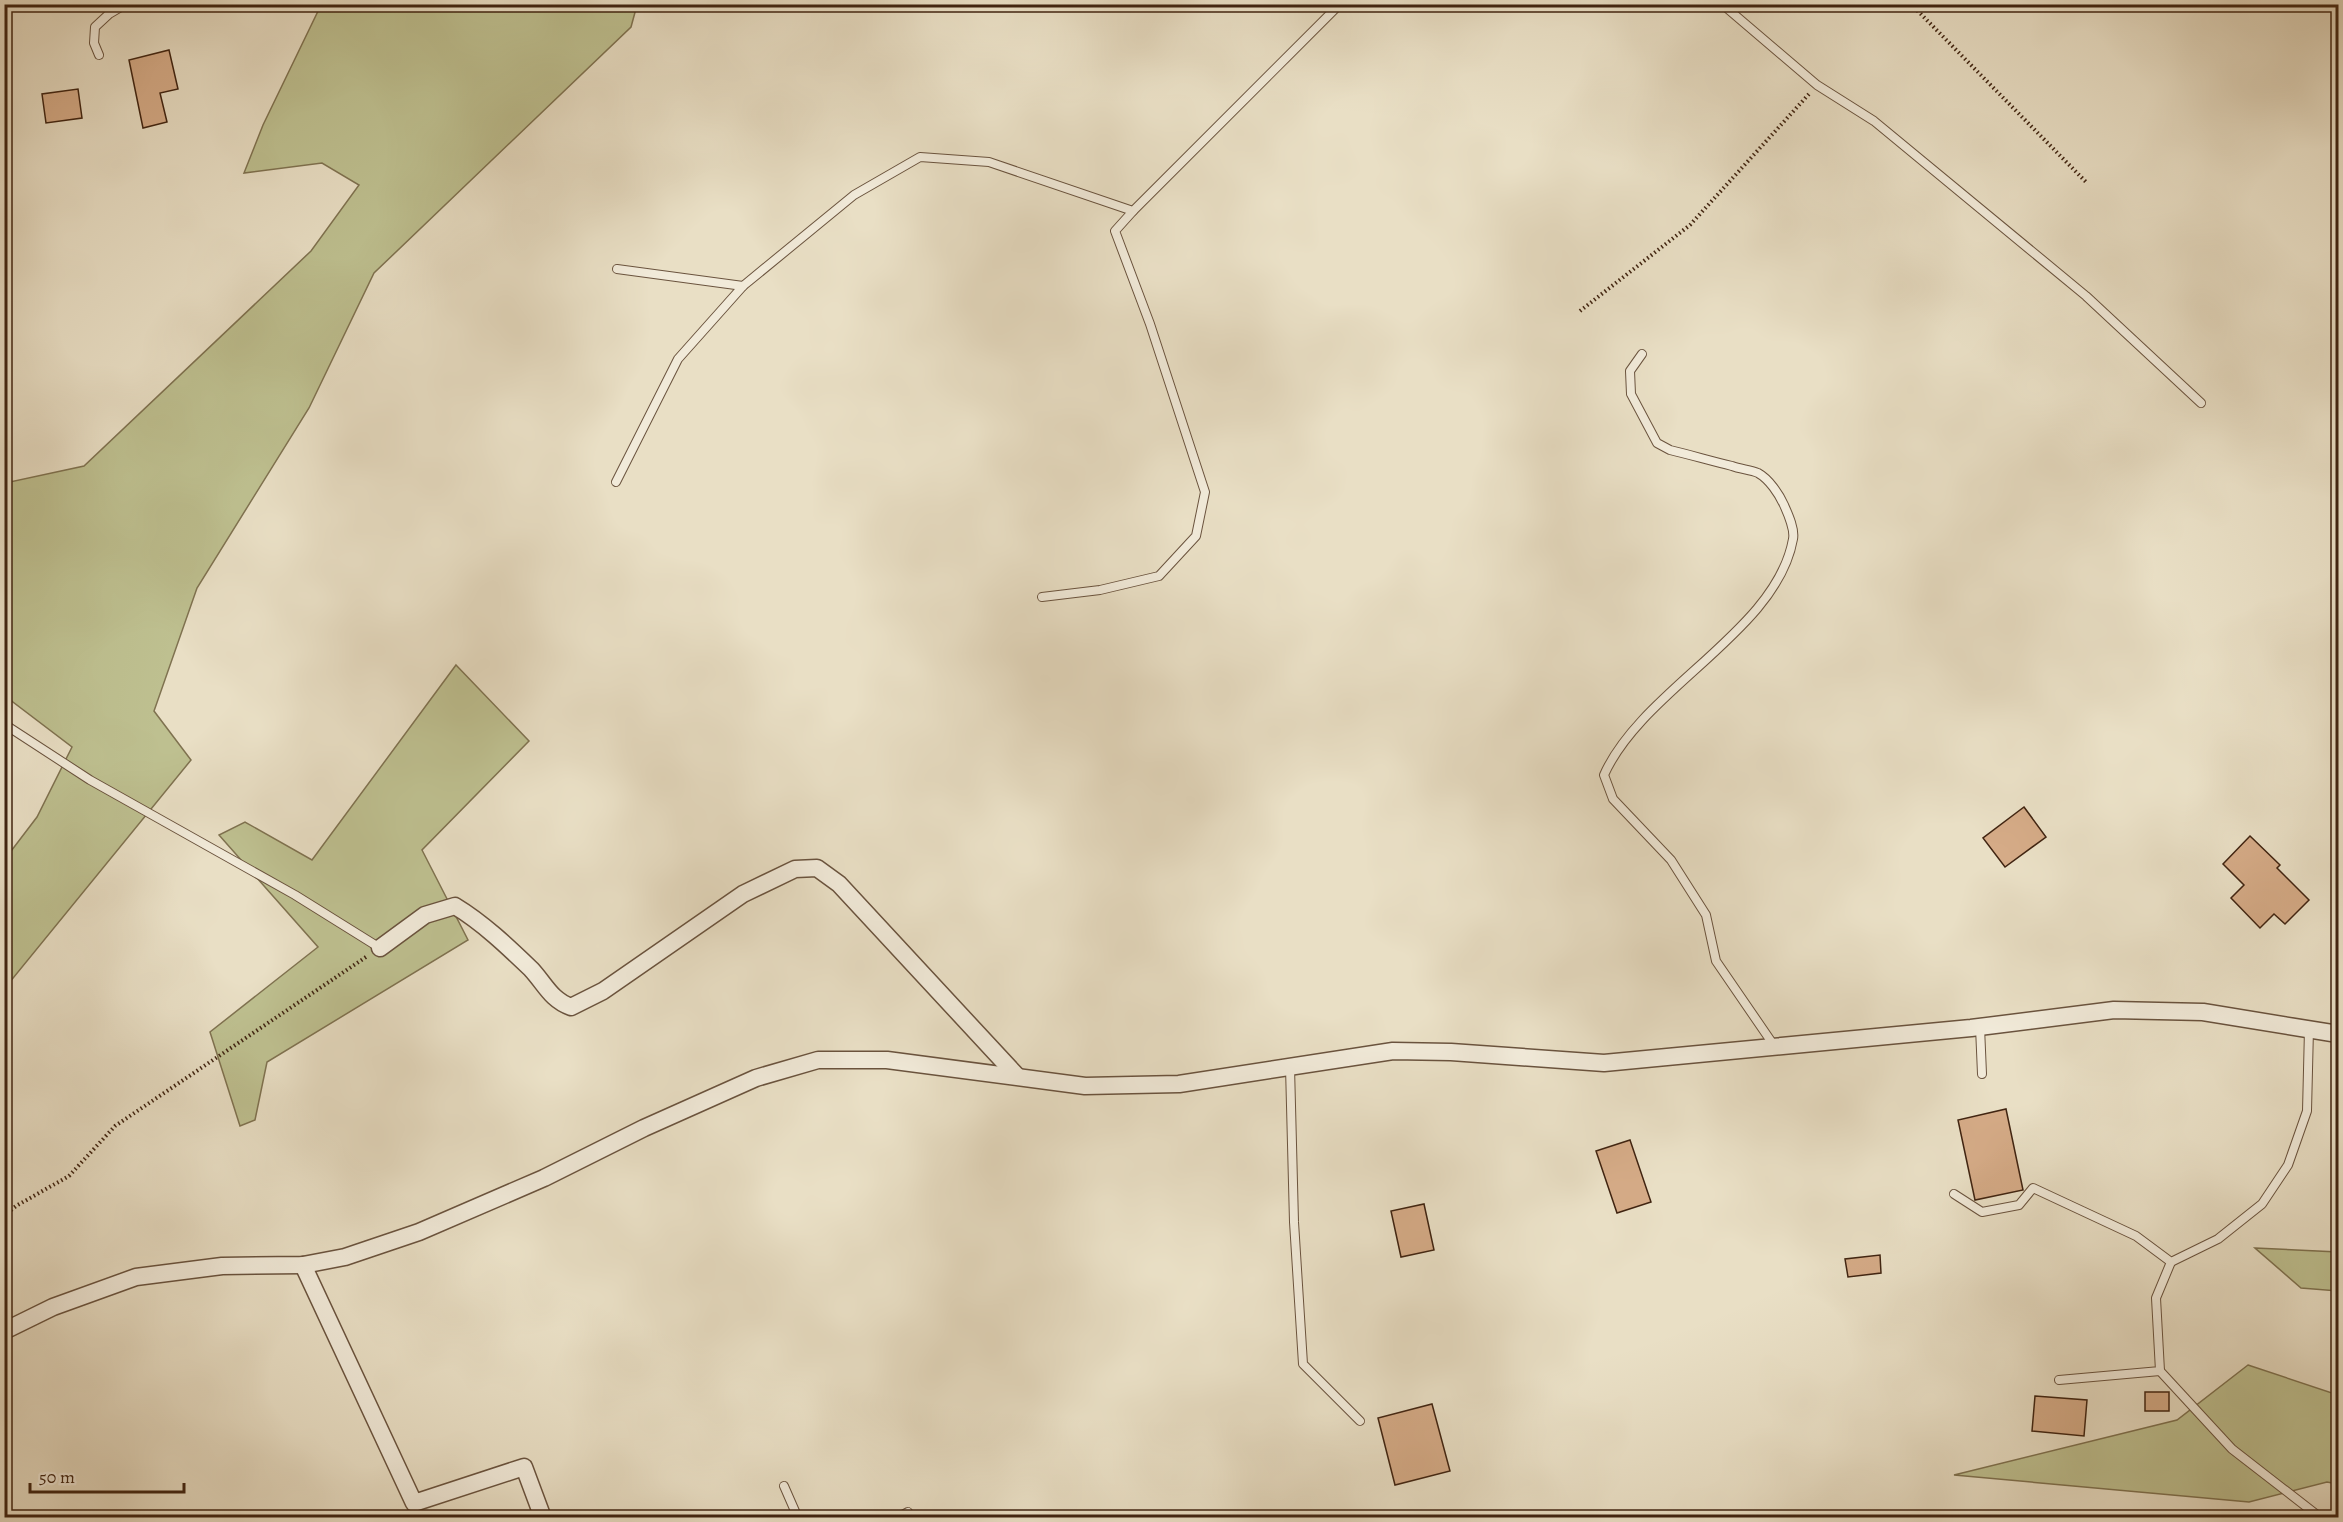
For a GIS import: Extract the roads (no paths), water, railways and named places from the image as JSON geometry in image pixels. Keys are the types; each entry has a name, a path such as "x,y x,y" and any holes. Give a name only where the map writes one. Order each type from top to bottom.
{"street":[{"path":"380,948 425,915 455,906 477,920 533,971 559,1003 571,1007 603,991 742,894 795,868 817,868 838,884 1017,1076"},
{"path":"4,1331 52,1306 136,1277 222,1266 303,1265 345,1257 419,1232 544,1178 644,1128 756,1077 818,1060 887,1060 1085,1086 1179,1084 1393,1051 1451,1052 1604,1063 1980,1027 2114,1010 2203,1012 2338,1034"},
{"path":"303,1265 414,1503 524,1467 543,1518"}],"lane":[{"path":"99,55 94,43 95,27 126,4"},
{"path":"1042,597 1100,590 1159,576 1196,536 1205,492 1150,324 1115,231 1340,4"},
{"path":"1722,4 1817,85 1874,121 2077,288 2201,403"},
{"path":"616,482 678,359 744,286 854,195 920,157 989,162 1133,211"},
{"path":"617,269 744,286"},
{"path":"1642,354 1630,371 1631,394 1657,443 1670,450 1760,474 1778,493 1789,515 1793,537 1786,561 1768,594 1743,624 1665,696 1612,757 1604,775 1613,799 1671,860 1706,915 1716,961 1776,1048"},
{"path":"4,723 90,780 296,895 380,948"},
{"path":"1980,1027 1982,1074"},
{"path":"2309,1029 2307,1111 2288,1165 2262,1204 2218,1239 2171,1262 2156,1298 2160,1371 2232,1449 2317,1515"},
{"path":"1290,1067 1294,1222 1303,1364 1360,1421"},
{"path":"1954,1194 1982,1212 2019,1205 2033,1188 2136,1236 2171,1262"},
{"path":"2059,1380 2160,1371"},
{"path":"784,1486 798,1518"},
{"path":"897,1518 908,1512"}]}
